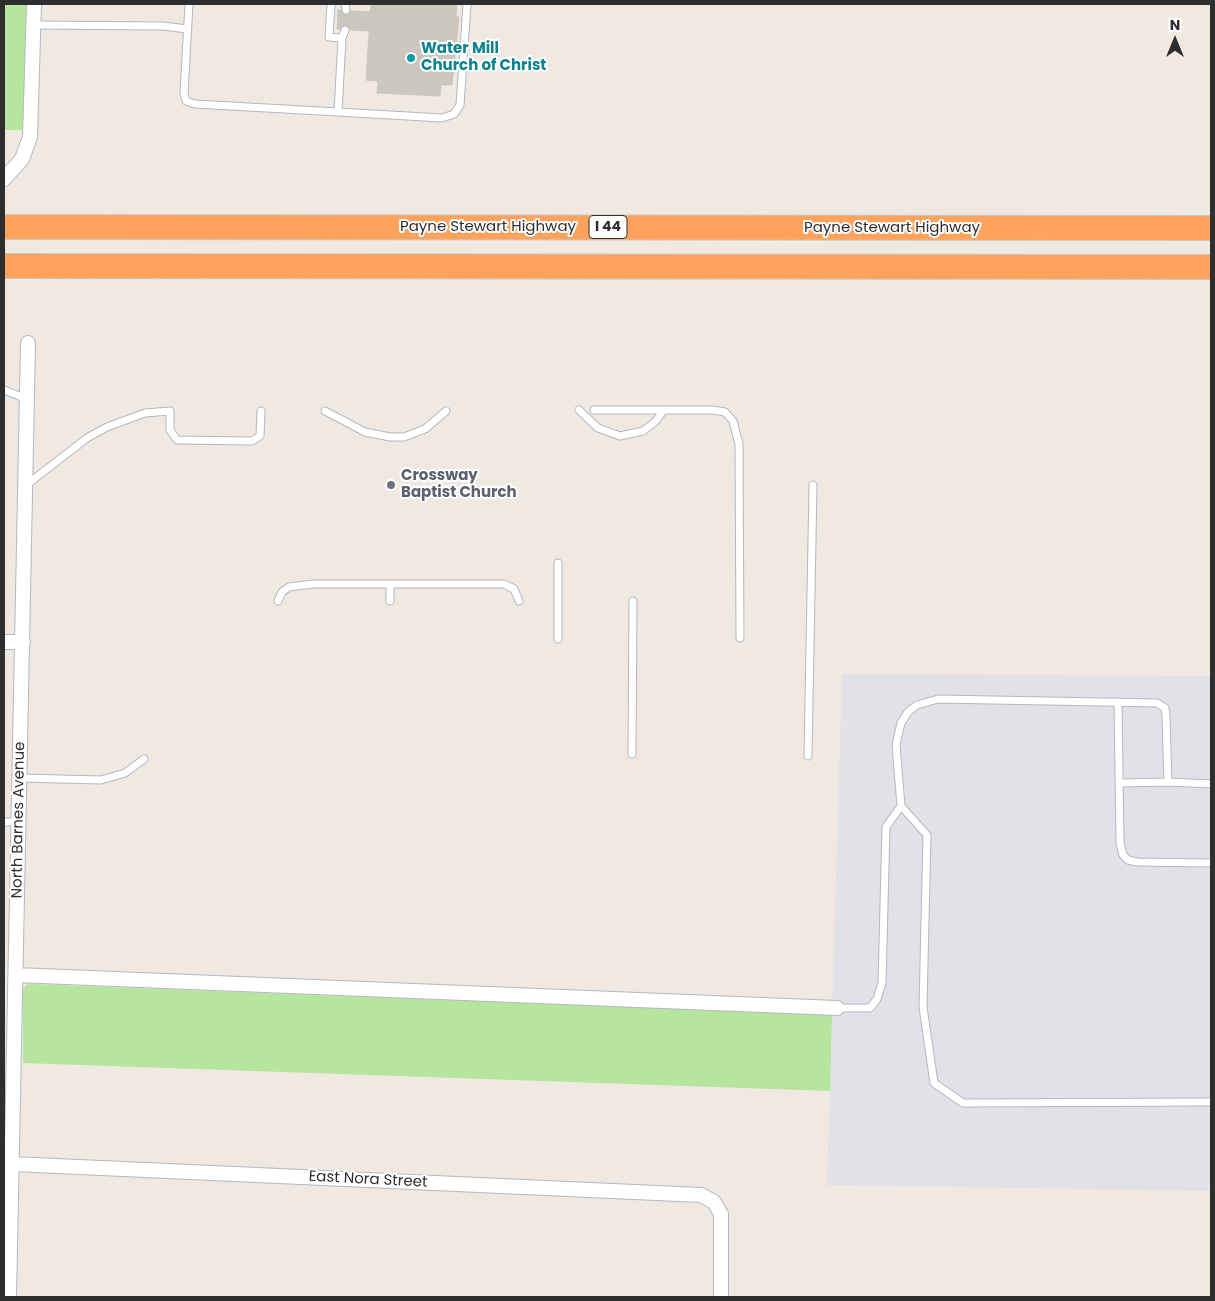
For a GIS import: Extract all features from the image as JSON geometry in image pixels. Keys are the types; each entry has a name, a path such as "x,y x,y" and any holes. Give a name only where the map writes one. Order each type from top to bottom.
{"highway":[{"name":"Payne Stewart Highway","path":"4,227 1211,228"},
{"path":"4,266 1211,267"}],"street":[{"path":"4,179 22,159 31,129 34,4"},
{"name":"North Barnes Avenue","path":"10,1297 28,343"},
{"path":"4,642 22,642"},
{"path":"16,975 837,1008"},
{"name":"East Nora Street","path":"12,1164 701,1195 710,1198 718,1207 722,1218 721,1297"}],"lane":[{"path":"189,4 184,93 186,101 189,103 442,118 454,114 460,105 467,4"},
{"path":"331,4 329,37 342,38"},
{"path":"34,25 163,26 187,29"},
{"path":"338,112 342,38 345,30"},
{"path":"4,390 27,399"},
{"path":"324,410 365,432 390,437 404,437 424,429 446,410"},
{"path":"579,410 605,433 628,436 649,427 664,410"},
{"path":"594,410 720,411 730,416 736,429 739,444 740,638"},
{"path":"25,486 96,432 145,413 170,411 171,434 181,441 256,440 260,434 261,411"},
{"path":"808,756 813,485"},
{"path":"558,563 558,639"},
{"path":"390,584 390,601"},
{"path":"278,601 282,592 299,585 390,584 504,584 514,588 519,601"},
{"path":"632,754 633,601"},
{"path":"1168,782 1165,708 1157,703 938,699 917,705 908,712 898,734 896,745 901,806 927,835 923,1007 934,1083 963,1104 1211,1102"},
{"path":"1118,702 1120,842 1123,855 1128,860 1138,862 1211,864"},
{"path":"20,778 101,780 125,773 144,759"},
{"path":"1119,783 1168,782 1211,784"},
{"path":"837,1008 870,1008 876,999 882,983 886,827 901,806"},
{"path":"4,822 19,822"}],"shaded area":[{"path":"842,674 1211,676 1211,1191 827,1185"}],"green space":[{"path":"4,4 28,4 24,130 4,130"},
{"path":"26,985 832,1015 830,1091 23,1063 23,990"}],"building":[{"name":"Water Mill Church of Christ","path":"371,4 457,4 456,17 459,17 452,85 441,85 440,96 377,93 378,81 366,80"},
{"path":"338,10 371,12 369,31 337,29"}],"place":[{"name":"Water Mill Church of Christ","path":"411,58"},
{"name":"Crossway Baptist Church","path":"391,485"}]}
